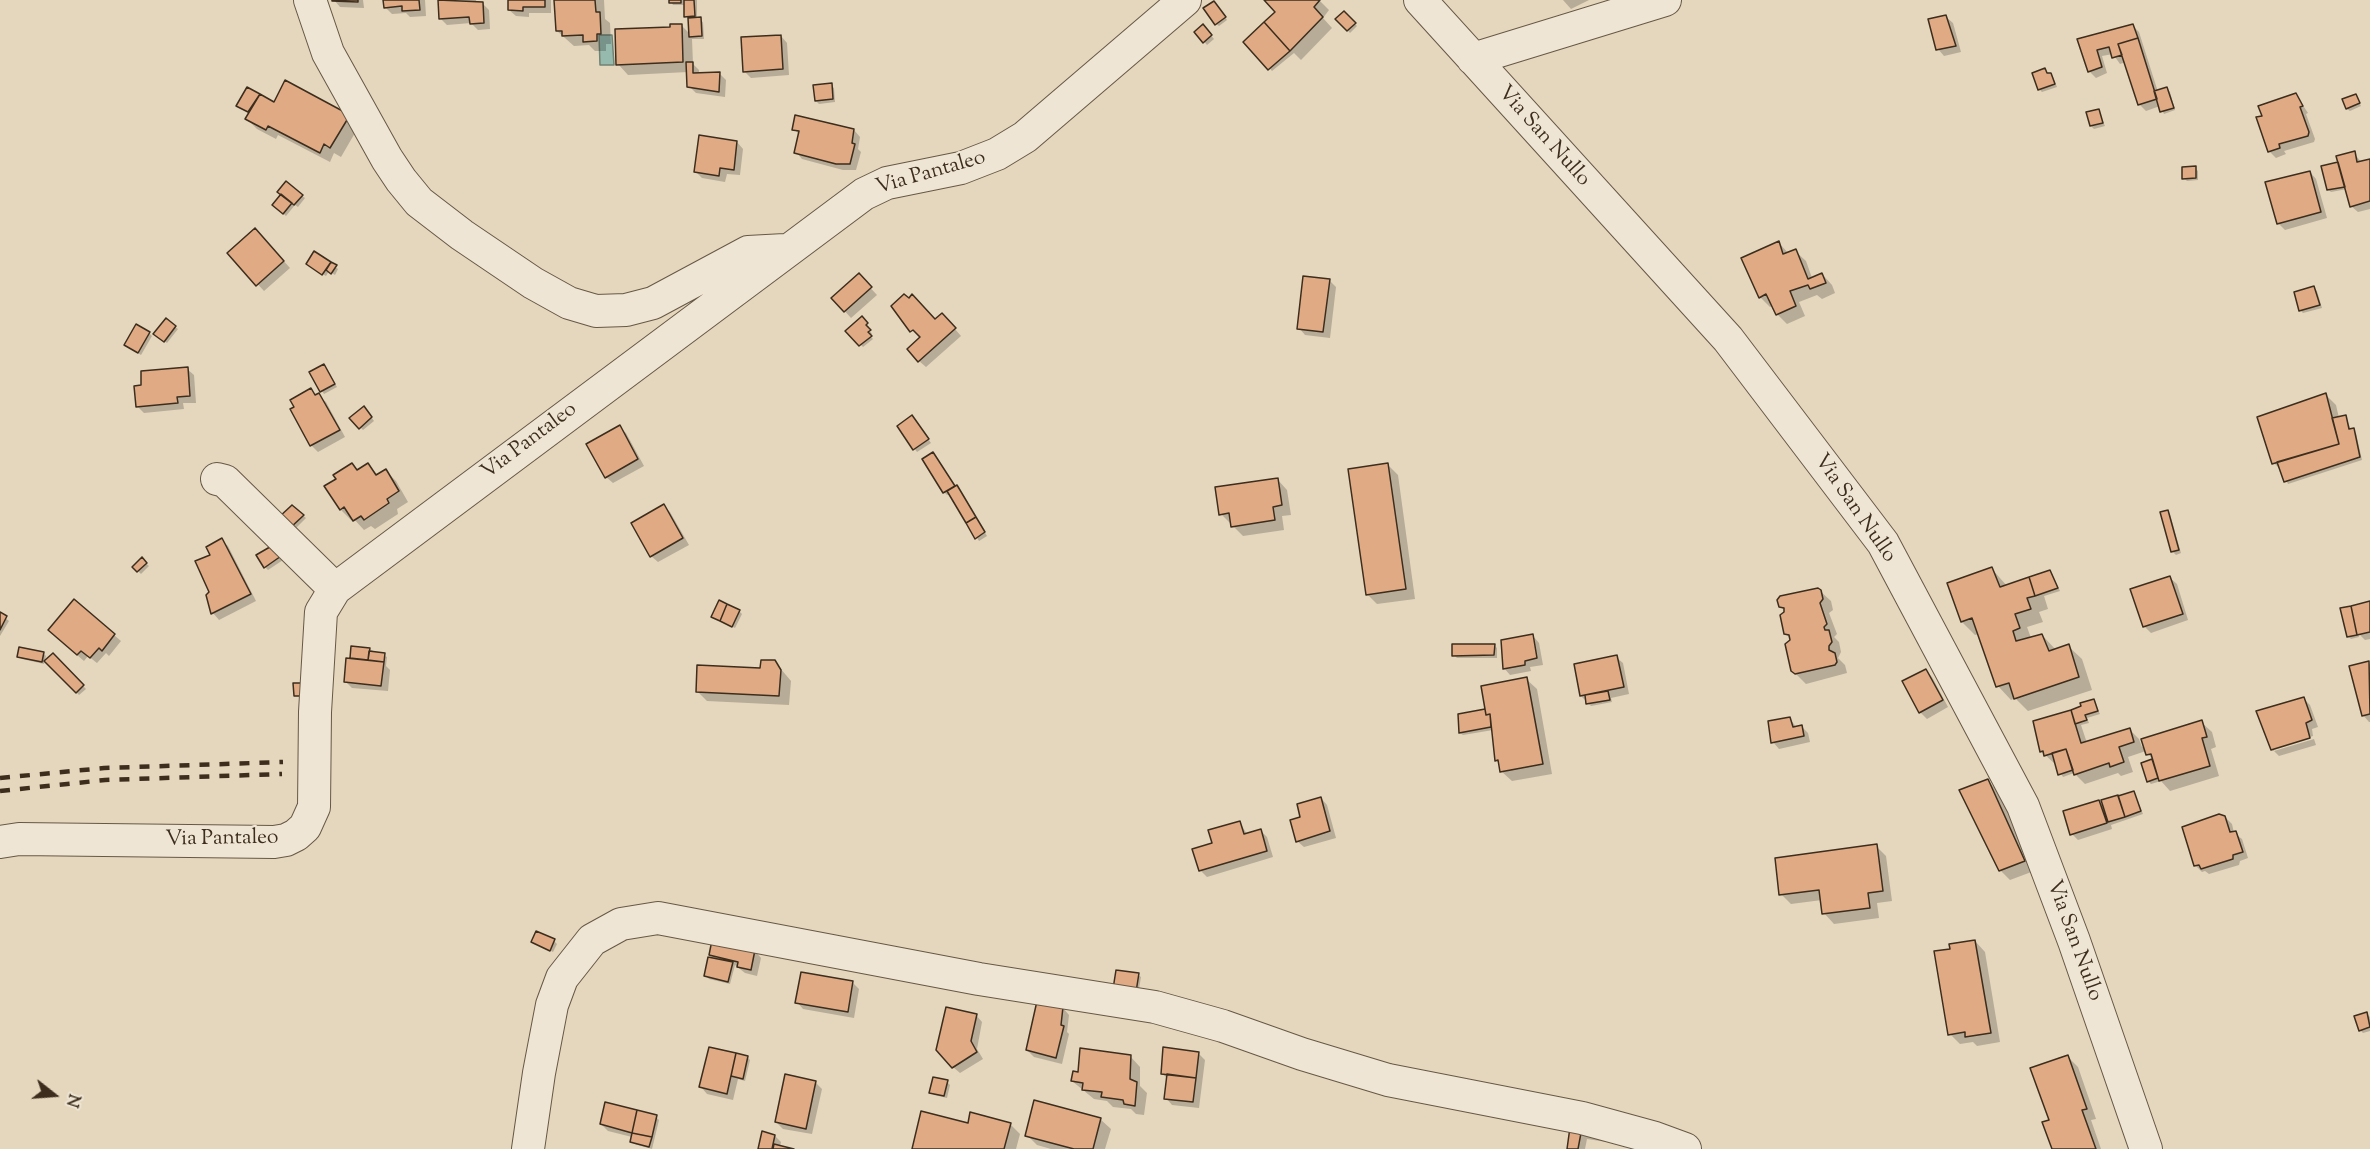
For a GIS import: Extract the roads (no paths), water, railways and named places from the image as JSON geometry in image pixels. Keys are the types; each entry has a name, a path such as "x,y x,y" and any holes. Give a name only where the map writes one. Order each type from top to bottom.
{"street":[{"path":"310,0 328,53 387,159 419,202 515,271 569,303 596,311 626,310 653,303 748,252 786,250"},
{"name":"Via Pantaleo","path":"0,842 19,839 274,842 296,835 305,827 314,807 315,712 321,612 335,589 864,194 887,183 961,168 997,154 1025,137 1185,0"},
{"name":"Via San Nullo","path":"1420,0 1728,339 1883,543 2023,806 2074,941 2146,1149"},
{"path":"1473,59 1665,0"},
{"path":"217,479 225,481 335,589"},
{"path":"528,1149 552,1005 562,978 592,940 621,924 658,918 980,979 1155,1007 1223,1026 1302,1054 1388,1080 1582,1118 1655,1138 1685,1149"}],"water":[{"path":"599,35 612,35 614,65 600,65"}],"railway":[{"path":"0,778 104,768 283,762"},
{"path":"0,791 105,780 282,774"}]}
